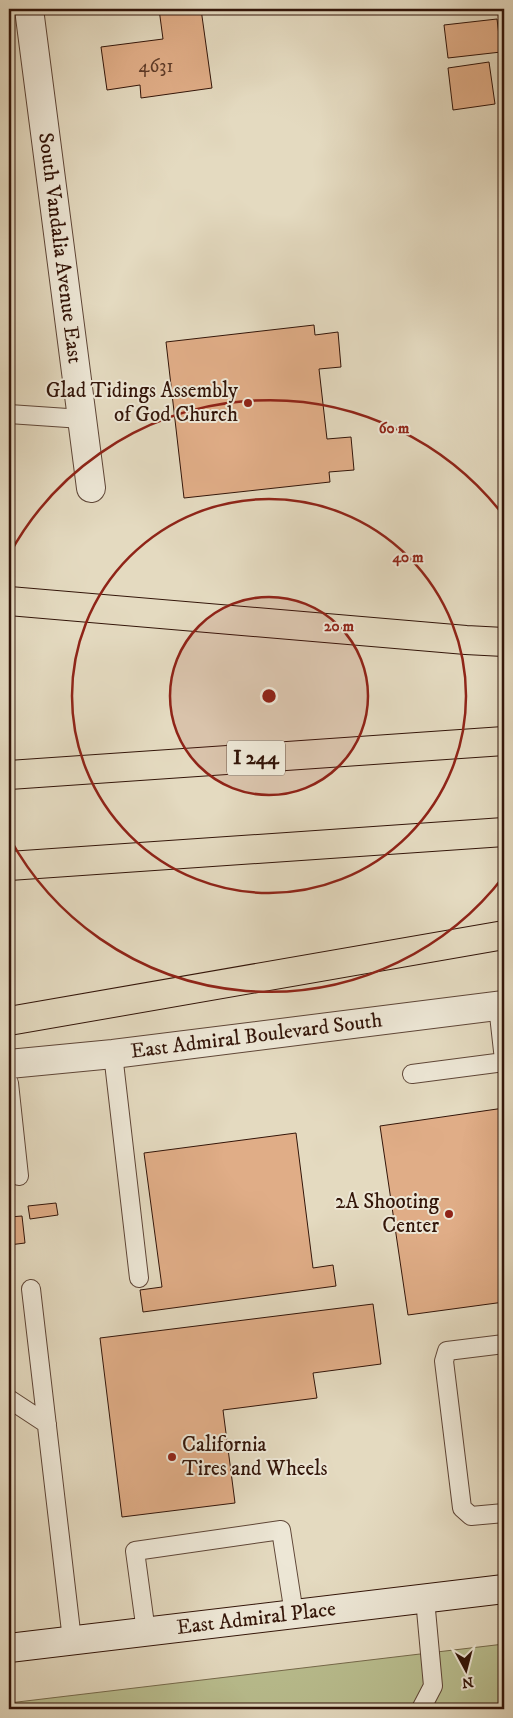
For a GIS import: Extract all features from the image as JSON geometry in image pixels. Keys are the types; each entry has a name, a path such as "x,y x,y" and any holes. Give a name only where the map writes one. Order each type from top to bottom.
{"highway":[{"path":"9,601 504,642"},
{"name":"I 244","path":"9,775 504,741"},
{"path":"9,866 504,832"},
{"path":"9,1021 504,935"}],"street":[{"name":"South Vandalia Avenue East","path":"30,9 91,488"},
{"name":"East Admiral Boulevard South","path":"9,1064 113,1054 501,1005"},
{"name":"East Admiral Place","path":"9,1648 504,1589"}],"lane":[{"path":"9,414 82,419"},
{"path":"412,1074 504,1061 501,1005"},
{"path":"113,1054 139,1278"},
{"path":"9,1084 19,1176"},
{"path":"31,1288 72,1640"},
{"path":"504,1344 448,1351 444,1361 462,1508 471,1516 504,1513"},
{"path":"9,1399 47,1424"},
{"path":"146,1632 135,1551 281,1530 294,1614"},
{"path":"421,1709 433,1686 425,1599"}],"green space":[{"path":"504,1644 504,1709 9,1709 9,1703"}],"building":[{"path":"159,9 201,9 212,88 141,98 140,85 107,90 101,47 163,39"},
{"path":"497,19 501,52 448,58 444,25"},
{"path":"489,62 495,104 453,110 448,68"},
{"name":"Glad Tidings Assembly of God Church","path":"314,325 315,335 338,332 341,367 319,369 327,439 351,437 354,470 329,472 330,482 184,498 166,342"},
{"name":"2A Shooting Center","path":"504,1108 504,1302 408,1315 380,1126"},
{"path":"296,1133 313,1268 333,1265 336,1286 143,1312 140,1290 162,1287 144,1153"},
{"path":"56,1203 58,1215 30,1219 28,1206"},
{"path":"22,1216 25,1243 9,1245 9,1217"},
{"name":"California Tires and Wheels","path":"373,1304 381,1364 313,1373 317,1398 223,1410 235,1503 122,1517 100,1338"}],"place":[{"name":"Glad Tidings Assembly of God Church","path":"248,403"},
{"name":"2A Shooting Center","path":"449,1214"},
{"name":"California Tires and Wheels","path":"172,1457"}]}
